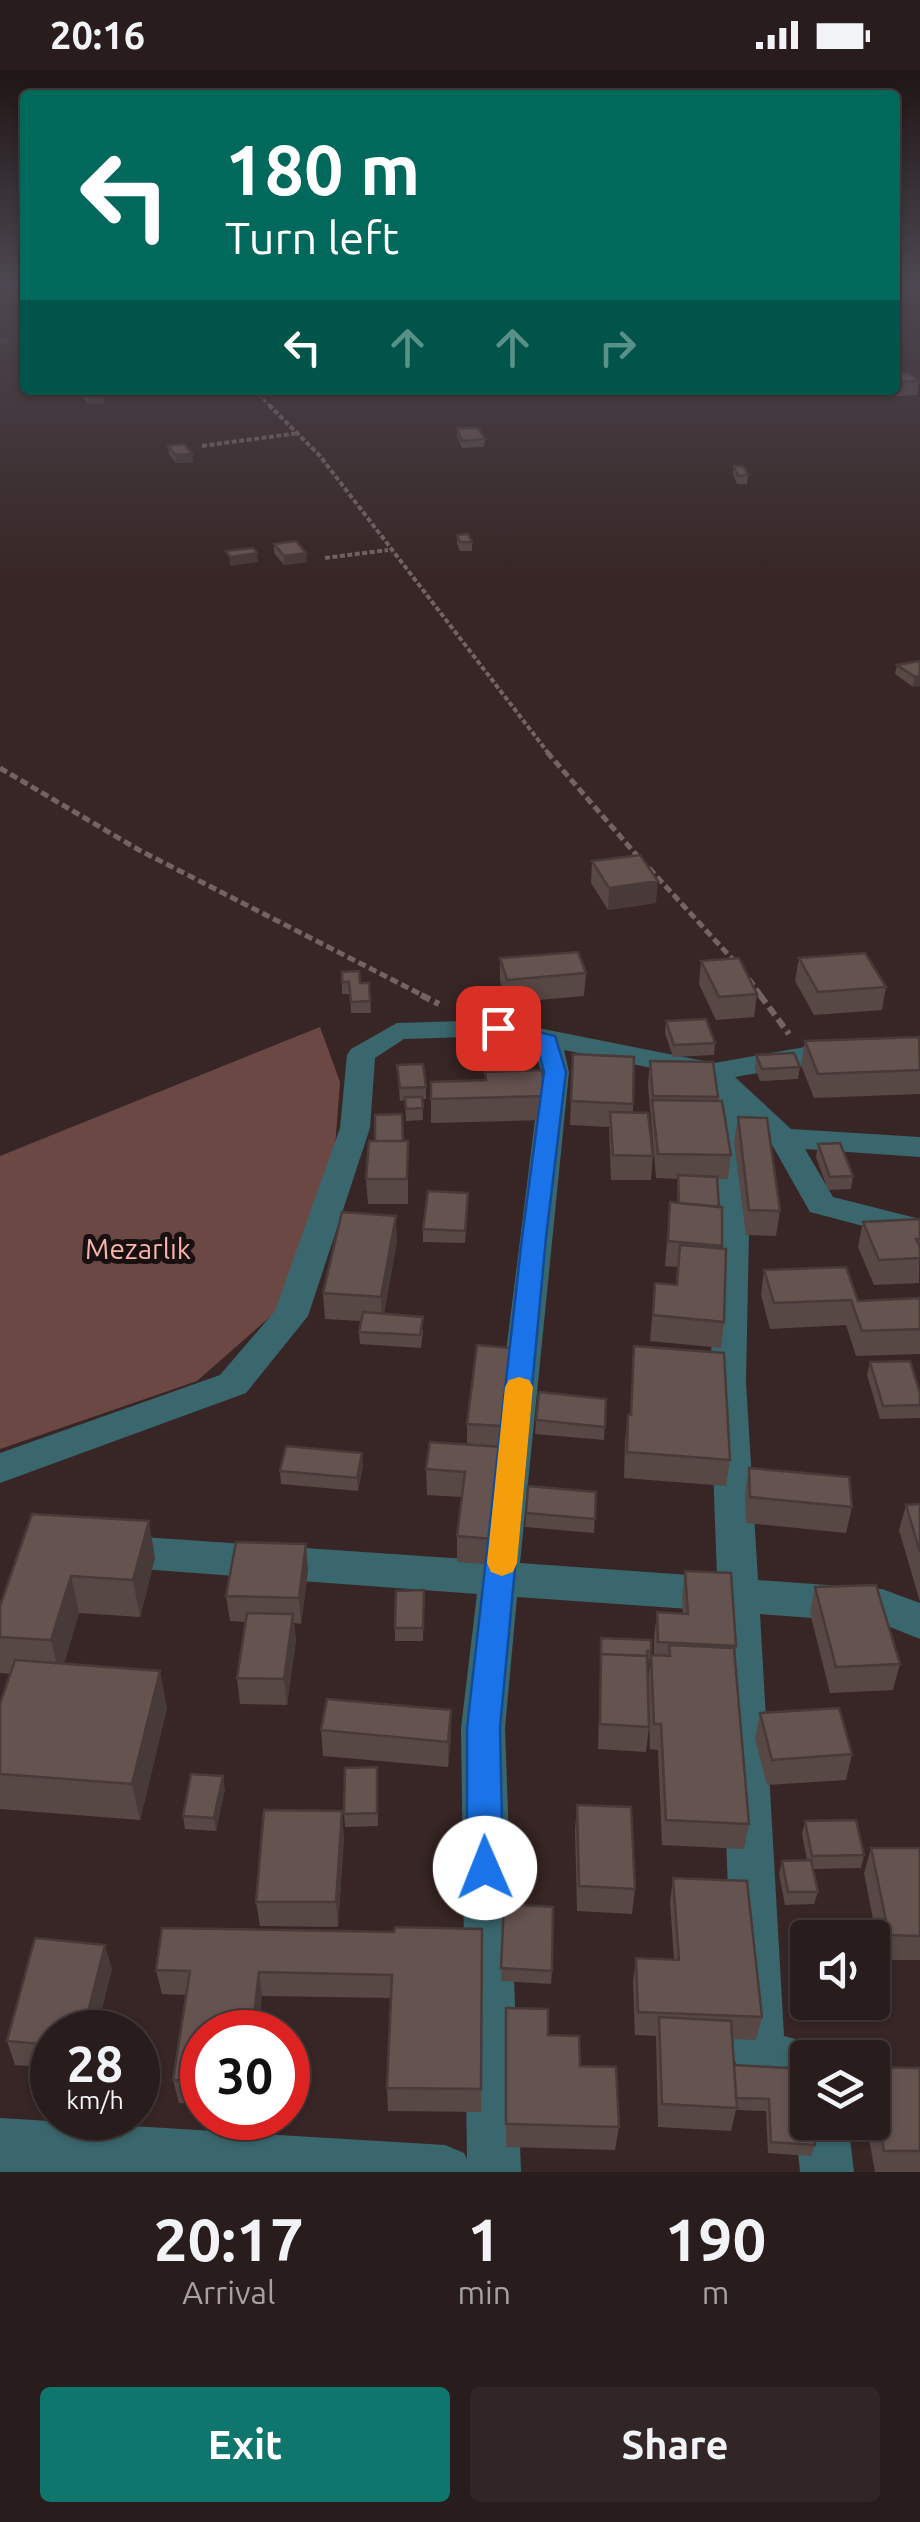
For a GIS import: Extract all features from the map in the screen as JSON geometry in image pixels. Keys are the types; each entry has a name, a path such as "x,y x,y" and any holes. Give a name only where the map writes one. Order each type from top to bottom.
{"street":[{"path":"0,1468 233,1384 291,1316 355,1128 361,1055 396,1032 498,1028 720,1080 805,1056 920,1045"},
{"path":"494,2172 483,1728 555,1072 547,1040"},
{"path":"720,1080 783,1138 821,1205 920,1230"},
{"path":"720,1080 734,1181 728,1382 760,2060 790,2063"},
{"path":"783,1138 920,1147"},
{"path":"75,1548 882,1606 920,1621"},
{"path":"823,2140 827,2172"},
{"path":"0,2144 445,2172"}],"path":[{"path":"259,395 300,433 588,803 740,967 805,1056"},
{"path":"202,446 300,433"},
{"path":"324,558 390,550"},
{"path":"0,768 156,859 417,994 498,1028"}],"green space":[{"name":"Mezarlık","path":"320,1027 340,1082 333,1173 279,1309 197,1381 0,1449 0,1156"}],"building":[{"path":"457,428 478,428 485,439 462,441"},
{"path":"184,444 192,454 175,455 168,446"},
{"path":"734,466 743,466 748,475 738,476"},
{"path":"468,534 472,542 460,542 457,535"},
{"path":"296,541 306,553 284,556 274,544"},
{"path":"253,548 257,553 230,557 226,551"},
{"path":"920,661 920,676 915,677 897,665"},
{"path":"640,855 658,881 609,888 592,861"},
{"path":"578,952 586,973 507,980 500,958"},
{"path":"865,953 886,987 818,992 799,958"},
{"path":"739,958 757,994 719,997 701,961"},
{"path":"359,971 360,983 369,983 370,1001 351,1002 349,982 342,982 342,972"},
{"path":"706,1019 715,1043 674,1045 666,1021"},
{"path":"919,1037 920,1070 818,1074 805,1041"},
{"path":"794,1053 800,1067 762,1069 756,1055"},
{"path":"573,1054 634,1057 633,1104 571,1101"},
{"path":"650,1061 713,1062 718,1097 653,1096"},
{"path":"423,1064 426,1087 400,1088 397,1065"},
{"path":"542,1070 546,1096 431,1099 431,1082 486,1080 485,1072"},
{"path":"405,1097 422,1097 423,1108 406,1109"},
{"path":"652,1100 722,1101 731,1155 658,1154"},
{"path":"610,1112 648,1113 653,1156 613,1155"},
{"path":"402,1114 403,1141 375,1141 375,1115"},
{"path":"738,1117 767,1118 780,1211 749,1210"},
{"path":"369,1141 408,1141 407,1179 366,1179"},
{"path":"840,1143 853,1176 830,1177 818,1144"},
{"path":"678,1175 717,1177 719,1207 679,1203"},
{"path":"428,1191 468,1193 465,1231 423,1229"},
{"path":"670,1202 722,1207 722,1246 668,1241"},
{"path":"342,1212 396,1216 381,1297 323,1293"},
{"path":"920,1219 920,1239 916,1239 920,1258 879,1260 863,1222"},
{"path":"680,1245 726,1249 724,1322 653,1315 655,1283 677,1285"},
{"path":"846,1267 858,1301 920,1298 920,1329 862,1331 851,1300 774,1303 764,1270"},
{"path":"363,1312 423,1317 420,1335 359,1332"},
{"path":"477,1345 511,1348 502,1426 467,1424"},
{"path":"634,1346 724,1353 730,1460 627,1452"},
{"path":"910,1361 920,1405 883,1406 870,1362"},
{"path":"539,1392 606,1399 605,1427 536,1420"},
{"path":"430,1442 502,1447 493,1539 457,1536 465,1472 426,1469"},
{"path":"286,1446 362,1453 357,1478 280,1471"},
{"path":"749,1468 849,1477 852,1507 750,1497"},
{"path":"528,1486 596,1492 595,1519 526,1513"},
{"path":"920,1504 920,1552 906,1505"},
{"path":"32,1514 149,1521 133,1580 71,1576 51,1640 0,1637 0,1606"},
{"path":"236,1542 306,1544 299,1598 226,1596"},
{"path":"685,1571 731,1573 736,1646 658,1642 657,1612 688,1614"},
{"path":"876,1585 900,1664 836,1667 815,1587"},
{"path":"424,1590 423,1628 395,1628 396,1591"},
{"path":"247,1613 293,1614 284,1679 237,1678"},
{"path":"601,1638 651,1640 648,1666 647,1656 601,1654"},
{"path":"669,1645 734,1648 749,1824 666,1820 661,1724 654,1724 651,1655 670,1656"},
{"path":"601,1654 647,1656 649,1727 600,1724"},
{"path":"15,1660 160,1671 132,1784 0,1774 0,1704"},
{"path":"327,1699 451,1710 448,1742 321,1730"},
{"path":"839,1708 852,1754 772,1760 760,1713"},
{"path":"377,1767 377,1813 344,1814 345,1768"},
{"path":"191,1774 223,1776 214,1818 183,1816"},
{"path":"577,1805 631,1807 635,1889 579,1886"},
{"path":"264,1810 342,1811 336,1902 256,1902"},
{"path":"856,1820 864,1855 812,1856 805,1821"},
{"path":"871,1848 920,1848 920,1936 890,1935 890,1920 886,1920"},
{"path":"811,1860 818,1892 788,1892 782,1861"},
{"path":"673,1878 747,1881 762,2017 638,2012 636,1958 679,1960"},
{"path":"504,1904 553,1907 552,1971 501,1968"},
{"path":"395,1927 482,1929 481,2089 387,2088 392,1975 259,1972 255,2010 184,2010 190,1971 156,1970 162,1928 394,1932"},
{"path":"35,1938 105,1945 89,2010 30,2010 30,2043 7,2041"},
{"path":"506,2008 548,2009 548,2035 579,2036 580,2066 616,2067 619,2127 506,2124"},
{"path":"659,2017 731,2021 737,2108 662,2104"},
{"path":"180,2035 180,2080 173,2080"},
{"path":"734,2065 790,2068 790,2140 815,2140 815,2145 771,2142 769,2099 736,2098"},
{"path":"890,2067 920,2068 920,2151 884,2151 882,2140 890,2140"}],"slow traffic":[{"path":"502,1563 519,1387"}],"route":[{"path":"485,1868 483,1728 555,1072 547,1040 498,1028"}]}
